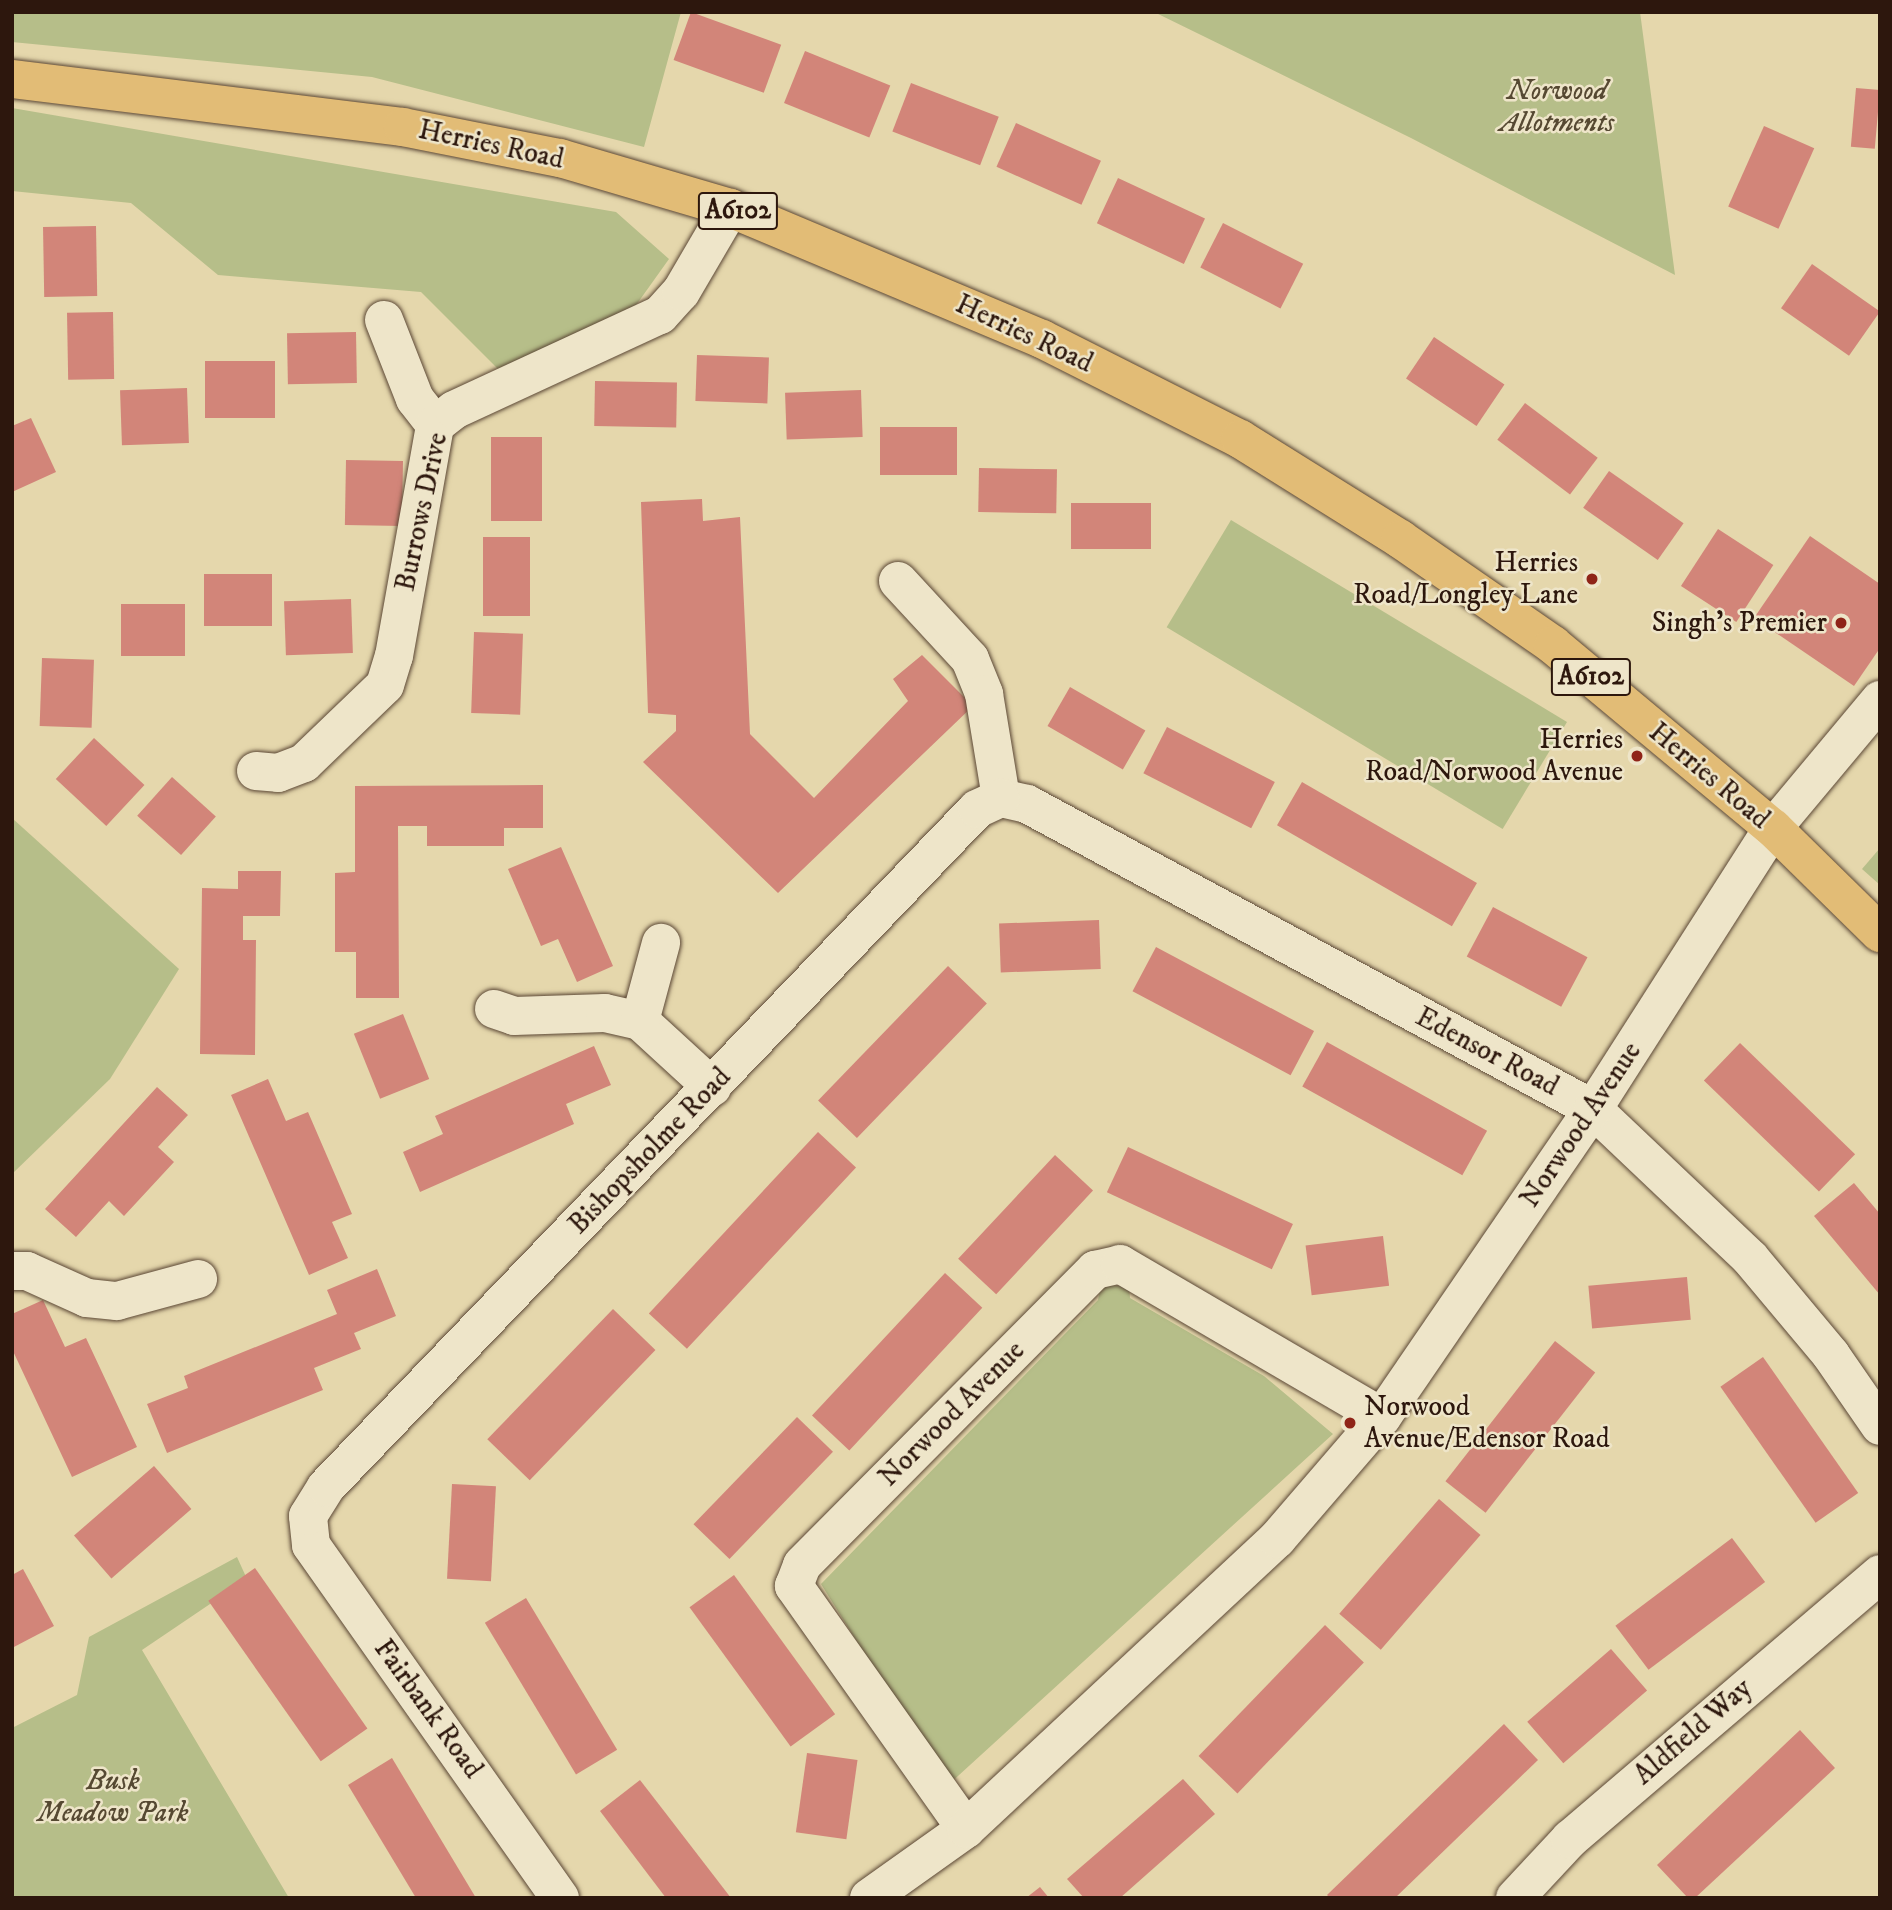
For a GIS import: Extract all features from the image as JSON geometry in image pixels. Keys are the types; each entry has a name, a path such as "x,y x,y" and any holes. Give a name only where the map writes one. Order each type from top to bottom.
{"main road":[{"name":"Herries Road","path":"12,79 403,127 560,158 730,208 1042,339 1240,439 1400,539 1553,645 1773,828 1880,933"}],"street":[{"name":"Burrows Drive","path":"256,772 278,773 304,764 385,685 394,656 435,425 454,410 660,315 681,292 730,208"},
{"path":"384,320 415,399 435,425"},
{"path":"898,581 970,659 984,694 1001,798"},
{"name":"Norwood Avenue","path":"869,1898 966,1829 1277,1539 1382,1417 1593,1109 1773,828 1880,700"},
{"name":"Bishopsholme Road","path":"308,1516 326,1487 977,809 1001,798"},
{"name":"Edensor Road","path":"1001,798 1027,804 1593,1109 1750,1258 1831,1355 1880,1426"},
{"path":"640,1021 661,943"},
{"path":"494,1009 514,1016 605,1013 640,1021 712,1087"},
{"name":"Norwood Avenue","path":"966,1829 794,1586 802,1565 1095,1270 1120,1264 1382,1417"},
{"path":"12,1271 27,1271 87,1298 117,1301 198,1279"},
{"name":"Fairbank Road","path":"308,1516 311,1545 560,1898"},
{"name":"Aldfield Way","path":"1515,1898 1570,1839 1880,1574"}],"green space":[{"path":"12,12 681,12 644,147 372,77 12,42"},
{"name":"Norwood Allotments","path":"1154,12 1640,12 1675,275 1411,138"},
{"path":"12,108 616,212 669,259 634,308 507,378 421,292 218,275 131,203 12,191"},
{"path":"1231,520 1567,722 1503,829 1167,627"},
{"path":"12,818 179,969 110,1079 12,1174"},
{"path":"1880,848 1880,885 1862,869"},
{"path":"1101,1285 1129,1286 1130,1298 1264,1376 1333,1434 947,1786 821,1584 1098,1300"},
{"name":"Busk Meadow Park","path":"237,1557 247,1579 142,1650 289,1898 12,1898 12,1728 77,1695 89,1637"}],"building":[{"path":"691,12 781,45 764,93 674,60"},
{"path":"805,51 890,85 869,137 784,103"},
{"path":"911,83 999,117 980,165 892,132"},
{"path":"1856,88 1880,90 1875,149 1851,147"},
{"path":"1016,123 1101,161 1081,205 996,167"},
{"path":"1764,126 1814,148 1778,229 1728,206"},
{"path":"1118,178 1205,219 1184,264 1097,223"},
{"path":"1223,223 1303,264 1280,308 1200,268"},
{"path":"96,226 97,296 44,297 43,227"},
{"path":"1812,264 1880,312 1849,356 1781,308"},
{"path":"113,312 114,379 68,380 67,313"},
{"path":"356,332 357,383 288,384 287,333"},
{"path":"1434,337 1504,385 1477,426 1406,378"},
{"path":"697,355 769,358 767,403 695,401"},
{"path":"205,361 275,361 275,418 205,418"},
{"path":"595,381 677,382 676,427 594,426"},
{"path":"187,388 189,443 122,445 120,390"},
{"path":"861,390 863,437 787,440 785,393"},
{"path":"1525,403 1598,458 1570,495 1497,440"},
{"path":"31,418 56,472 12,492 12,426"},
{"path":"880,427 957,427 957,475 880,475"},
{"path":"491,437 542,437 542,521 491,521"},
{"path":"346,460 403,461 402,526 345,525"},
{"path":"979,468 1057,469 1056,513 978,512"},
{"path":"1609,471 1684,523 1658,560 1583,508"},
{"path":"702,499 703,521 740,517 750,734 814,798 908,701 893,679 922,655 973,706 778,893 643,762 676,731 676,715 648,713 641,502"},
{"path":"1071,503 1151,503 1151,549 1071,549"},
{"path":"1718,529 1773,565 1736,622 1681,586"},
{"path":"1810,536 1880,584 1880,648 1854,686 1754,618"},
{"path":"483,537 530,537 530,616 483,616"},
{"path":"204,574 272,574 272,626 204,626"},
{"path":"351,599 353,653 286,655 284,601"},
{"path":"121,604 185,604 185,656 121,656"},
{"path":"474,632 523,634 520,715 471,713"},
{"path":"42,658 94,660 92,728 40,726"},
{"path":"1070,687 1145,731 1123,769 1048,726"},
{"path":"1167,727 1275,782 1251,828 1143,773"},
{"path":"94,738 144,785 106,826 56,779"},
{"path":"172,777 216,816 181,855 137,816"},
{"path":"1302,782 1477,883 1452,926 1277,825"},
{"path":"543,785 543,828 504,828 504,846 427,846 427,826 398,826 399,998 356,998 356,952 335,952 335,873 355,872 355,786"},
{"path":"561,847 613,966 577,982 558,939 541,946 508,869"},
{"path":"238,871 281,871 280,916 243,916 243,940 256,940 255,1055 200,1054 202,888 238,889"},
{"path":"1493,907 1587,957 1561,1007 1467,956"},
{"path":"1099,920 1101,969 1001,972 999,923"},
{"path":"1156,947 1314,1031 1291,1075 1133,991"},
{"path":"948,966 987,1004 857,1138 818,1101"},
{"path":"403,1014 429,1079 380,1099 354,1034"},
{"path":"1327,1042 1487,1131 1462,1175 1302,1087"},
{"path":"1740,1043 1855,1154 1819,1192 1704,1080"},
{"path":"594,1046 611,1085 566,1104 574,1124 420,1192 403,1152 443,1134 435,1116"},
{"path":"268,1079 286,1121 308,1112 352,1214 332,1222 348,1258 309,1275 231,1095"},
{"path":"157,1087 188,1115 158,1147 174,1162 124,1216 109,1201 76,1237 45,1209"},
{"path":"818,1132 856,1167 687,1349 649,1313"},
{"path":"1128,1147 1293,1224 1272,1269 1107,1192"},
{"path":"1055,1155 1093,1190 996,1294 958,1259"},
{"path":"1854,1183 1880,1214 1880,1295 1814,1216"},
{"path":"1383,1236 1389,1286 1312,1295 1306,1246"},
{"path":"377,1269 396,1316 354,1333 361,1349 314,1368 323,1390 167,1453 147,1404 188,1388 184,1376 337,1314 327,1290"},
{"path":"945,1273 982,1308 849,1450 812,1416"},
{"path":"1687,1277 1691,1320 1592,1328 1588,1286"},
{"path":"43,1300 65,1347 86,1338 137,1447 72,1477 12,1349 12,1314"},
{"path":"613,1309 655,1350 530,1480 487,1439"},
{"path":"1555,1341 1595,1372 1486,1513 1445,1481"},
{"path":"1763,1357 1858,1493 1816,1523 1720,1387"},
{"path":"797,1417 833,1452 729,1559 693,1524"},
{"path":"154,1466 191,1509 111,1579 74,1536"},
{"path":"452,1484 496,1486 491,1581 447,1579"},
{"path":"1439,1499 1481,1535 1381,1650 1339,1614"},
{"path":"1732,1538 1765,1582 1648,1670 1615,1626"},
{"path":"255,1568 367,1729 321,1761 208,1601"},
{"path":"23,1569 54,1626 12,1648 12,1575"},
{"path":"734,1575 835,1714 791,1746 690,1607"},
{"path":"526,1598 617,1750 576,1774 485,1623"},
{"path":"1325,1625 1364,1663 1237,1793 1199,1756"},
{"path":"1611,1649 1647,1691 1563,1763 1527,1722"},
{"path":"1504,1724 1538,1760 1395,1898 1330,1898 1327,1895"},
{"path":"1800,1730 1835,1768 1695,1898 1688,1898 1657,1865"},
{"path":"807,1753 858,1760 846,1839 796,1832"},
{"path":"392,1758 476,1898 416,1898 348,1785"},
{"path":"1183,1779 1215,1814 1120,1898 1084,1898 1067,1879"},
{"path":"640,1780 731,1898 666,1898 600,1811"},
{"path":"1040,1887 1049,1898 1026,1898"}],"place":[{"name":"Herries Road/Longley Lane","path":"1592,579"},
{"name":"Singh's Premier","path":"1841,623"},
{"name":"Herries Road/Norwood Avenue","path":"1637,756"},
{"name":"Norwood Avenue/Edensor Road","path":"1350,1423"}]}
